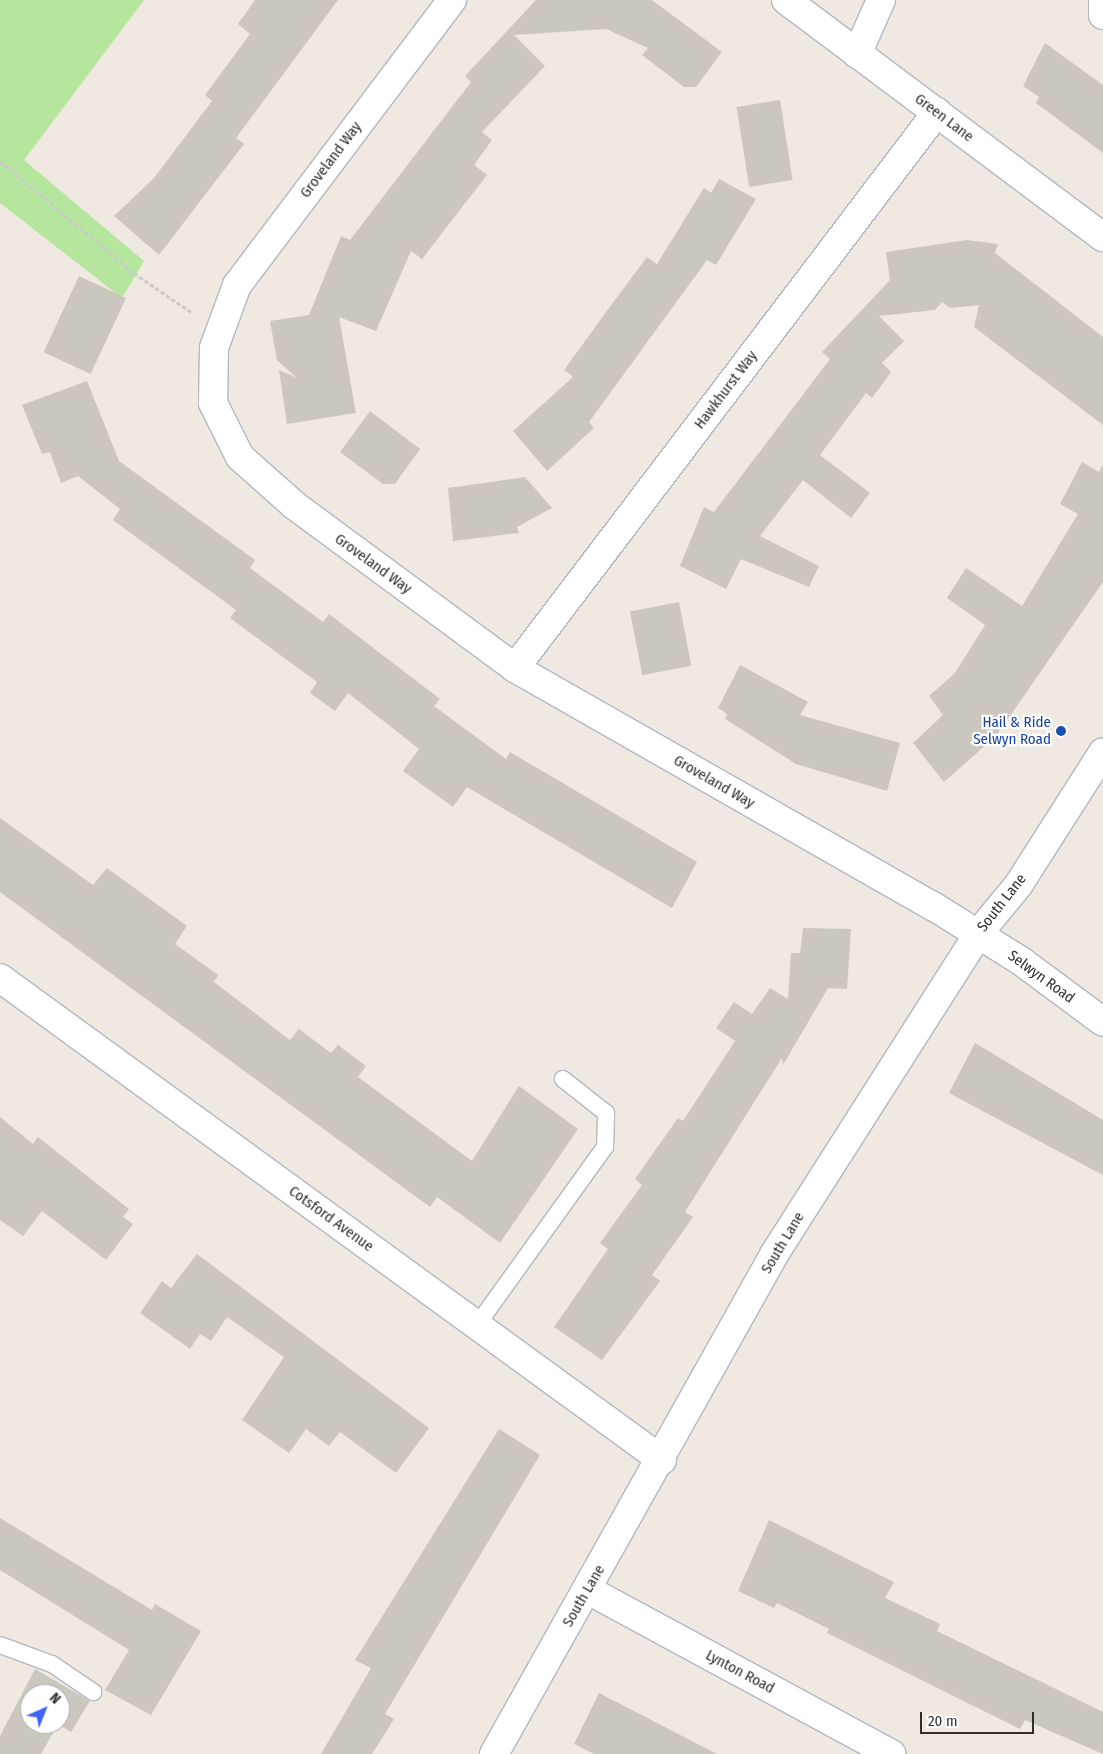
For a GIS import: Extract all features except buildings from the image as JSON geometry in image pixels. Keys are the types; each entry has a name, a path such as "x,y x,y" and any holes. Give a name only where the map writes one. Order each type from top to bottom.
{"street":[{"name":"Groveland Way","path":"452,0 237,285 214,348 213,402 240,457 294,505 515,668 978,934"},
{"name":"Green Lane","path":"786,0 1103,236"},
{"path":"857,54 881,0"},
{"path":"1103,3 1103,15"},
{"name":"Hawkhurst Way","path":"515,668 937,112"},
{"name":"South Lane","path":"494,1754 662,1460 777,1250 978,934 1019,884 1103,752"},
{"name":"Selwyn Road","path":"978,934 1103,1022"},
{"name":"Cotsford Avenue","path":"0,978 662,1460"},
{"name":"Lynton Road","path":"588,1590 891,1754"}],"lane":[{"path":"477,1325 605,1147 606,1113 563,1079"},
{"path":"0,1645 52,1664 93,1692"}],"path":[{"path":"0,161 134,274 220,332"}],"green space":[{"path":"0,0 144,0 24,160 144,261 122,298 0,203"}],"place":[{"name":"Hail & Ride Selwyn Road","path":"1061,731"}]}
